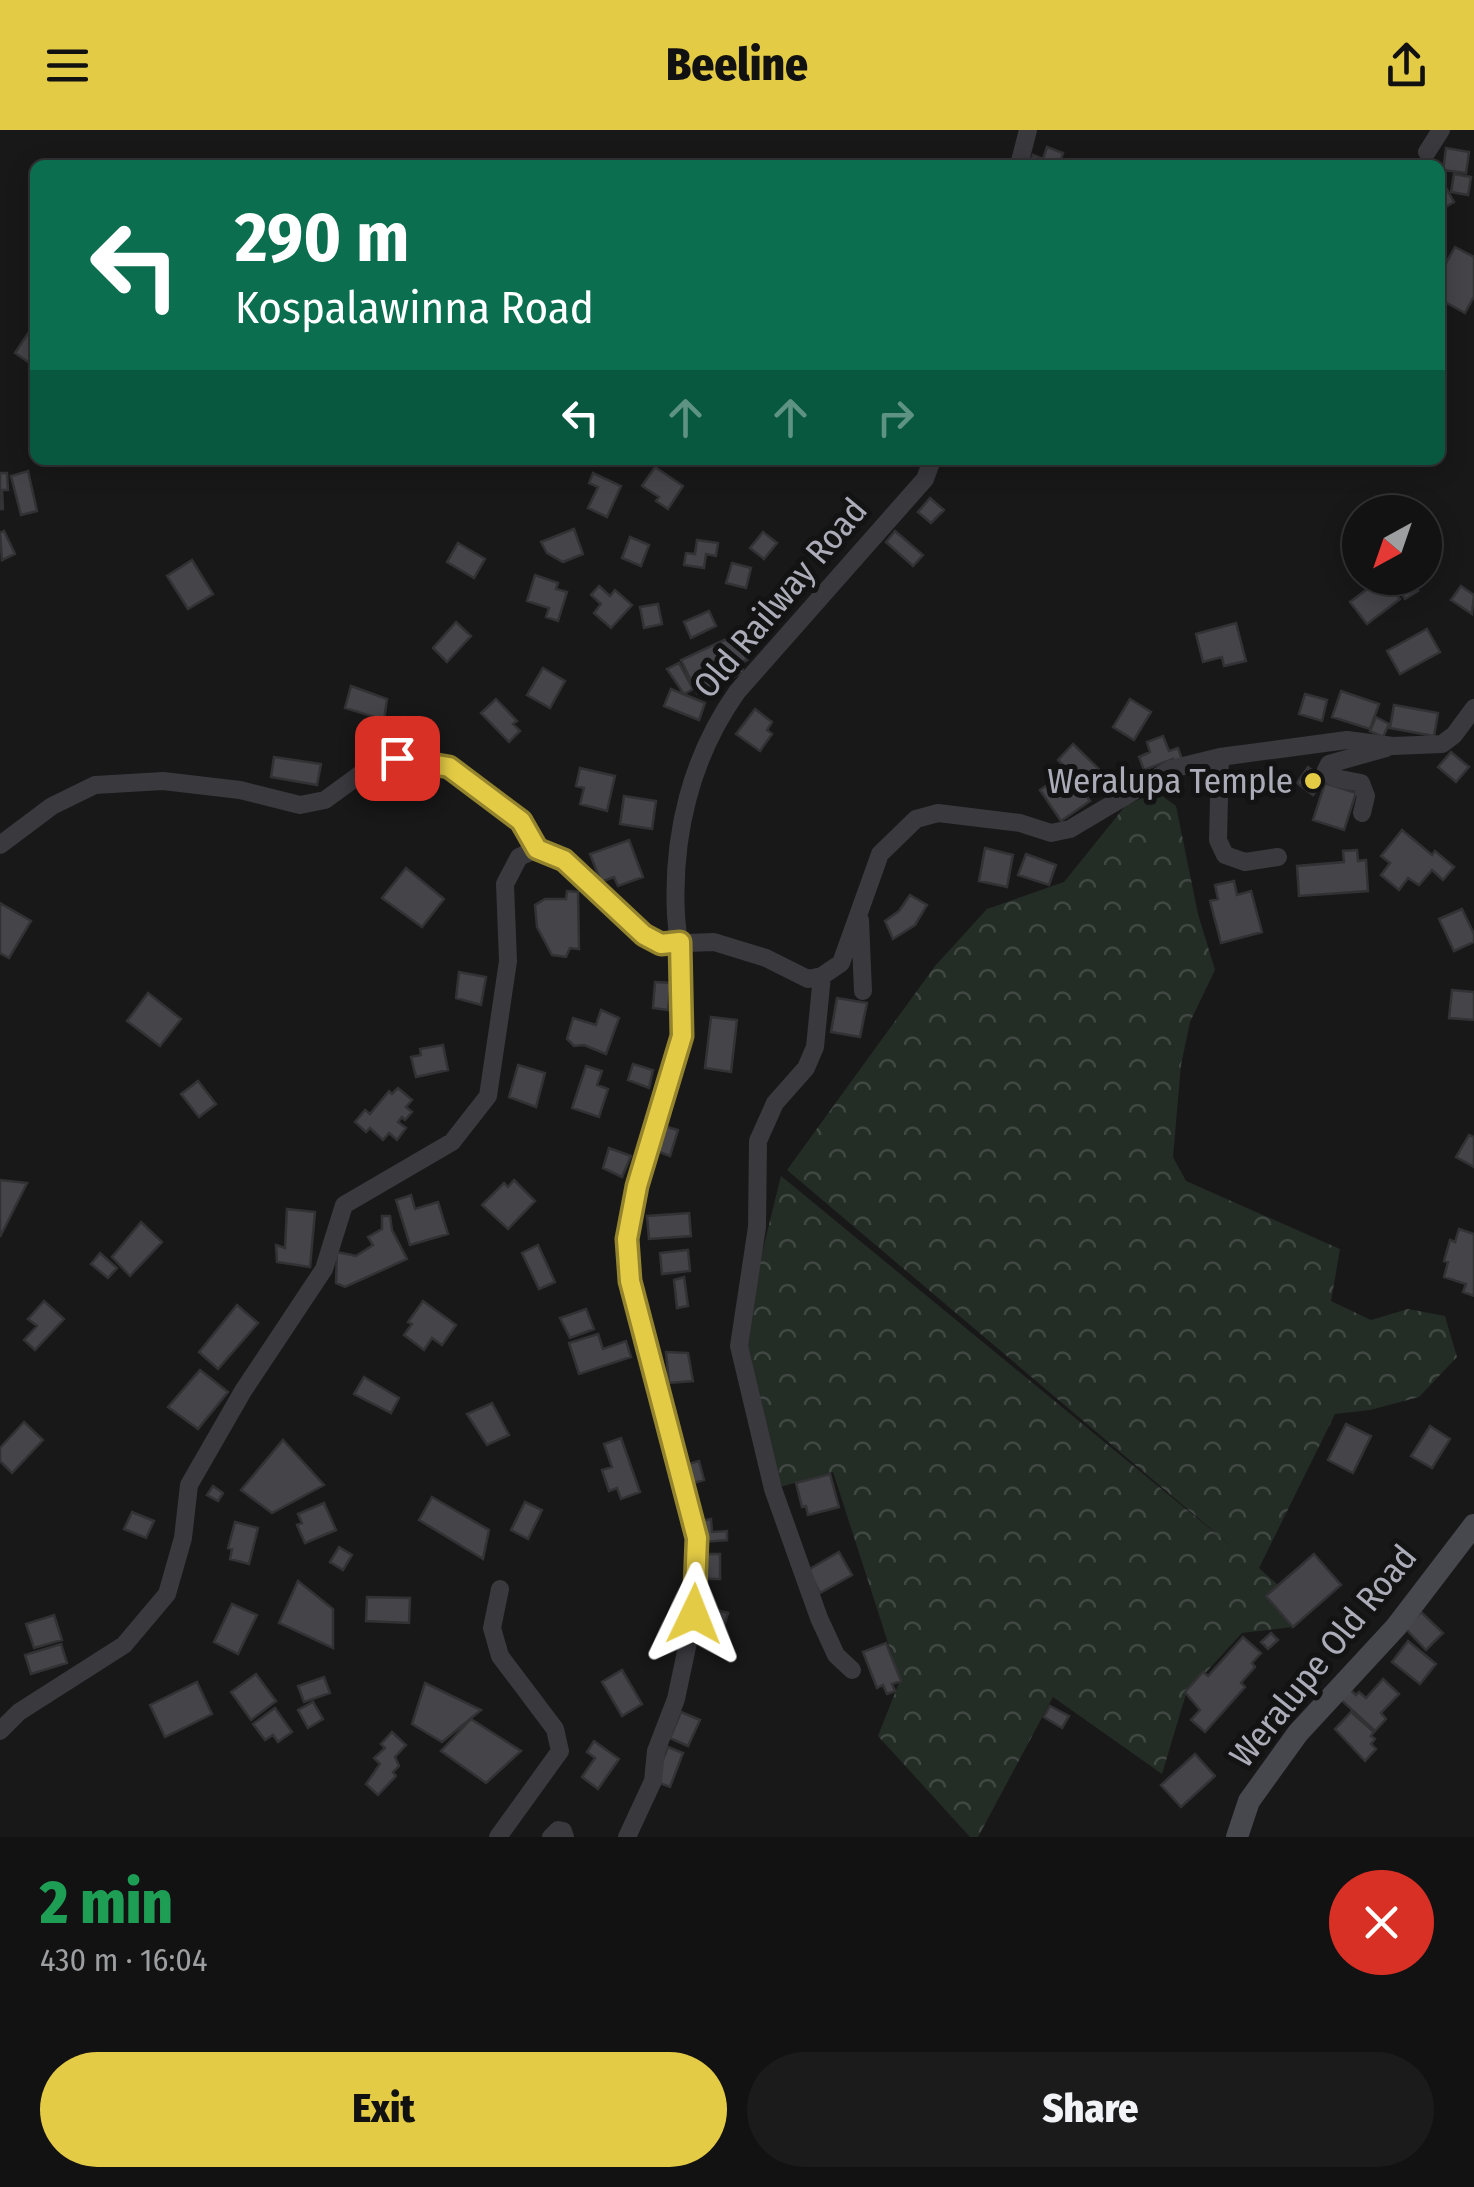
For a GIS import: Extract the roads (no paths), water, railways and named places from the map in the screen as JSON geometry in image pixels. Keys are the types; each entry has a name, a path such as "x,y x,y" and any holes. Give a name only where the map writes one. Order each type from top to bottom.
{"street":[{"path":"1020,160 1028,130"},
{"path":"1426,152 1441,130"},
{"name":"Old Railway Road","path":"627,1837 653,1781 656,1751 676,1699 694,1614 697,1538 630,1281 627,1239 637,1186 682,1036 676,914 681,814 712,727 737,692 925,479 930,465"},
{"path":"0,845 52,806 94,785 163,781 240,790 300,805 325,800 366,770 397,758 449,767 521,821 537,849 564,860 644,935 661,944 714,942 766,958 808,979 822,976 841,963 880,854 916,819 938,813 1020,823 1051,833 1070,830 1171,768 1220,757 1347,740 1393,746 1442,744 1474,708"},
{"path":"1362,812 1366,796 1360,784 1335,778 1326,770 1329,764 1393,746"},
{"path":"1220,757 1218,840 1225,856 1245,862 1278,857"},
{"path":"0,1731 19,1712 124,1645 167,1594 183,1538 190,1485 243,1391 324,1269 344,1205 452,1142 488,1096 508,961 506,884 519,857 537,849"},
{"path":"859,909 863,991"},
{"path":"822,976 815,1047 806,1068 775,1103 758,1141 757,1227 739,1346 773,1489 819,1618 836,1655 852,1670"},
{"name":"Weralupe Old Road","path":"1237,1837 1249,1801 1298,1733 1396,1626 1474,1526"},
{"path":"498,1837 560,1751 554,1729 500,1656 492,1628 500,1589"},
{"path":"551,1837 564,1830 566,1837"}],"place":[{"name":"Weralupa Temple","path":"1313,781"}]}
